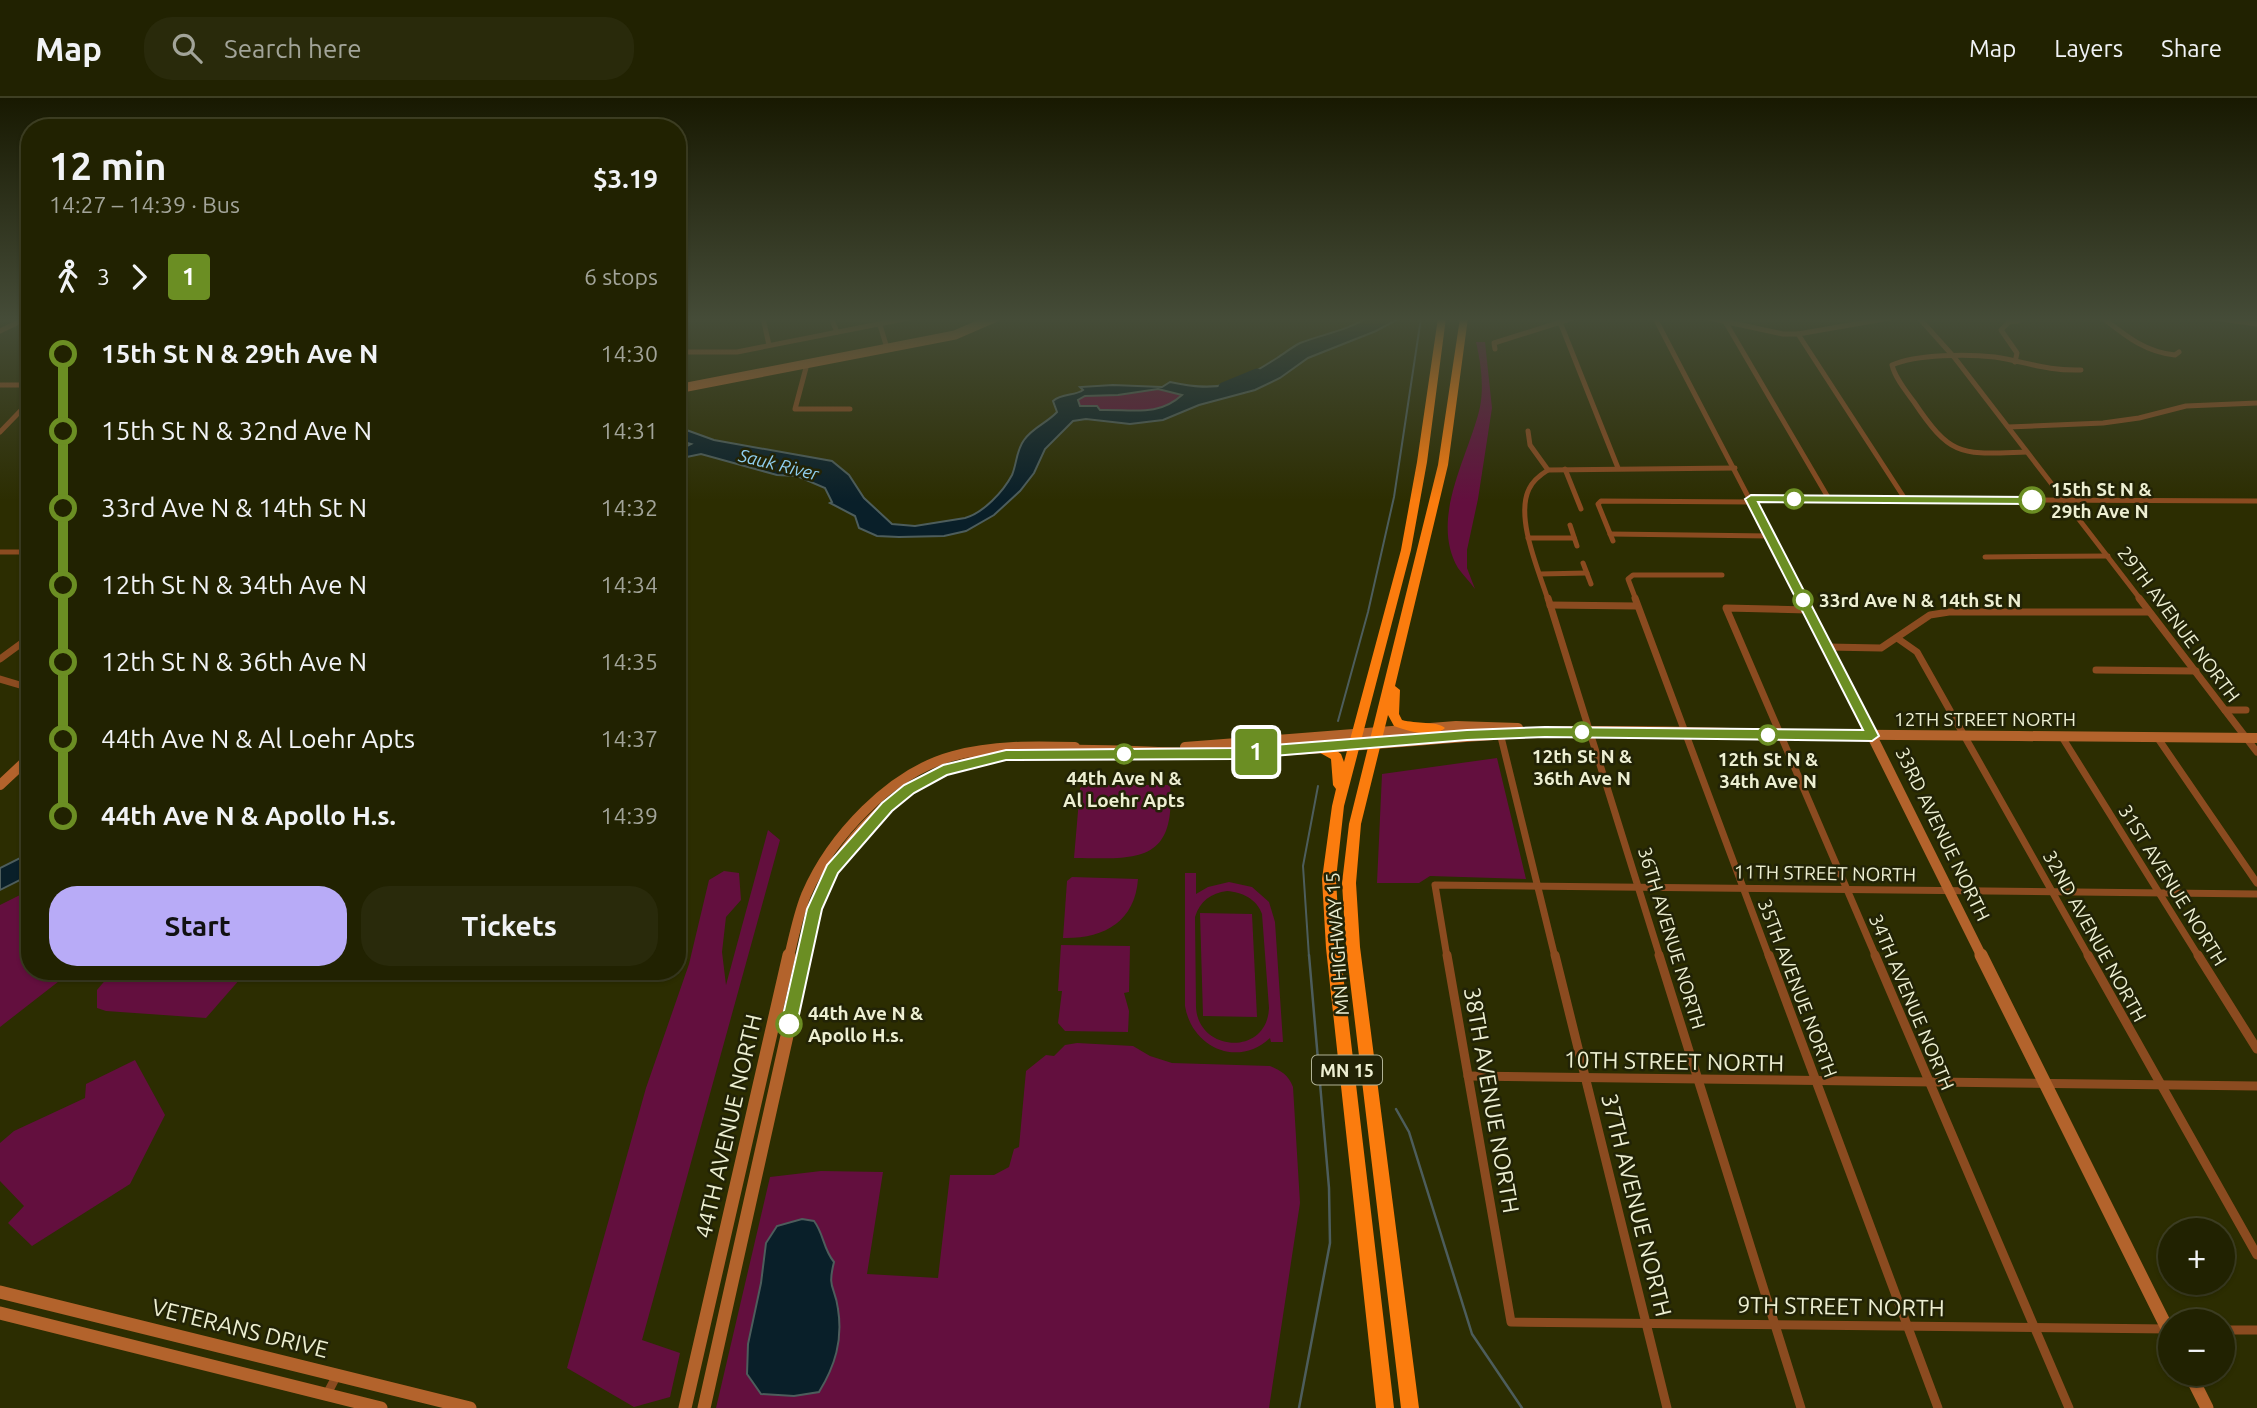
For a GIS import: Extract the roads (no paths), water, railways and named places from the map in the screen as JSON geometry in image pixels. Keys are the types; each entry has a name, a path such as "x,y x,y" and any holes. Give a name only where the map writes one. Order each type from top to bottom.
{"highway":[{"name":"MN HIGHWAY 15","path":"1385,1408 1330,917 1331,859 1338,806 1358,739 1406,550 1434,379"},
{"name":"MN HIGHWAY 15","path":"1410,1403 1349,902 1350,863 1355,824 1443,465 1455,379"},
{"path":"1403,629 1393,714 1398,723 1407,726 1439,727"},
{"path":"1320,747 1334,755 1339,762 1338,806"}],"main road":[{"path":"686,387 728,379"},
{"name":"12TH STREET NORTH","path":"1358,739 1439,727 1686,734 2251,738"},
{"name":"12TH STREET NORTH","path":"1376,737 1499,730"},
{"name":"33RD AVENUE NORTH","path":"1872,736 2158,1309"},
{"path":"1141,750 1227,754 1320,747 1358,739"},
{"path":"831,861 909,789 943,771 1006,755 1358,739"},
{"path":"0,785 21,765"},
{"name":"44TH AVENUE NORTH","path":"685,1408 797,922 809,886 831,861"},
{"name":"44TH AVENUE NORTH","path":"704,1408 815,909 831,861"},
{"name":"VETERANS DRIVE","path":"0,1292 470,1408"},
{"path":"0,1313 381,1408"},
{"path":"2196,1386 2207,1408"}],"street":[{"path":"803,379 795,409 850,409"},
{"path":"1583,379 1618,468"},
{"name":"33RD AVENUE NORTH","path":"1688,379 1872,736"},
{"path":"1759,379 1829,499"},
{"path":"1827,379 1905,499"},
{"path":"1900,379 1939,436 1951,448 1976,452 2027,452"},
{"name":"29TH AVENUE NORTH","path":"1971,379 2225,710 2251,738 2257,752"},
{"path":"0,385 21,385"},
{"path":"2008,427 2102,423 2139,418 2186,406 2257,404"},
{"path":"0,432 21,410"},
{"path":"1528,431 1530,445 1548,470 1735,468"},
{"path":"1565,469 1581,509"},
{"name":"36TH AVENUE NORTH","path":"1548,470 1534,478 1526,489 1528,538 1640,887 1801,1408"},
{"path":"1612,541 1598,503 1601,501 2257,501"},
{"path":"1570,526 1577,546"},
{"path":"1610,534 1770,536"},
{"path":"1528,538 1574,538"},
{"path":"0,552 21,552"},
{"path":"1985,556 2108,556"},
{"path":"1583,563 1591,584"},
{"path":"1540,574 1587,573"},
{"name":"35TH AVENUE NORTH","path":"1722,575 1633,575 1628,579 1938,1408"},
{"path":"1550,605 1637,606"},
{"name":"34TH AVENUE NORTH","path":"1808,610 1726,608 2069,1408"},
{"path":"1827,647 1881,648 1930,615 1949,612 2149,612"},
{"name":"32ND AVENUE NORTH","path":"1897,638 1916,652 2257,1255"},
{"path":"0,659 21,644"},
{"path":"2096,670 2196,671"},
{"path":"0,679 21,685"},
{"path":"2225,710 2246,710"},
{"name":"37TH AVENUE NORTH","path":"1499,730 1667,1408"},
{"name":"31ST AVENUE NORTH","path":"2062,737 2257,1049"},
{"path":"2157,737 2257,883"},
{"name":"11TH STREET NORTH","path":"1435,885 2257,894"},
{"name":"38TH AVENUE NORTH","path":"1435,885 1511,1322"},
{"name":"10TH STREET NORTH","path":"1468,1076 2257,1086"},
{"name":"9TH STREET NORTH","path":"1511,1322 2158,1331"},
{"path":"2235,1330 2257,1330"},
{"path":"327,1394 337,1375"}],"water":[{"name":"Sauk River","path":"1278,379 1255,390 1199,405 1163,420 1130,424 1086,419 1073,421 1045,449 1034,473 1020,491 994,515 966,531 944,536 877,536 859,528 855,516 830,503 832,502 825,488 797,476 777,475 701,454 686,457 686,446 691,444 686,443 686,430 714,440 832,461 849,475 864,498 892,524 915,526 965,518 985,507 1012,475 1019,448 1024,440 1057,412 1053,401 1080,392 1083,390 1080,387 1162,387 1170,382 1202,387 1238,380","holes":["1158,389 1182,395 1173,402 1154,409 1100,410 1097,406 1080,406 1078,400 1085,396 1118,395"]},
{"path":"21,858 21,880 0,890 0,868"},
{"path":"802,1219 814,1221 834,1262 831,1283 839,1320 836,1352 819,1392 794,1396 761,1394 747,1374 748,1344 766,1243 777,1226"}],"waterway":[{"name":"Sauk River","path":"1223,387 1242,379"},
{"path":"1338,721 1368,612 1394,497 1412,379"},
{"path":"1309,957 1303,866 1318,786"},
{"path":"1299,1408 1330,1243 1329,1188 1309,955"},
{"path":"1396,1109 1409,1132 1472,1334 1522,1408"}],"place":[{"name":"15th St N & 29th Ave N","path":"2032,500"},
{"name":"33rd Ave N & 14th St N","path":"1803,600"},
{"name":"12th St N & 36th Ave N","path":"1582,732"},
{"name":"12th St N & 34th Ave N","path":"1768,735"},
{"name":"44th Ave N & Al Loehr Apts","path":"1124,754"},
{"name":"44th Ave N & Apollo H.s.","path":"789,1024"}]}
